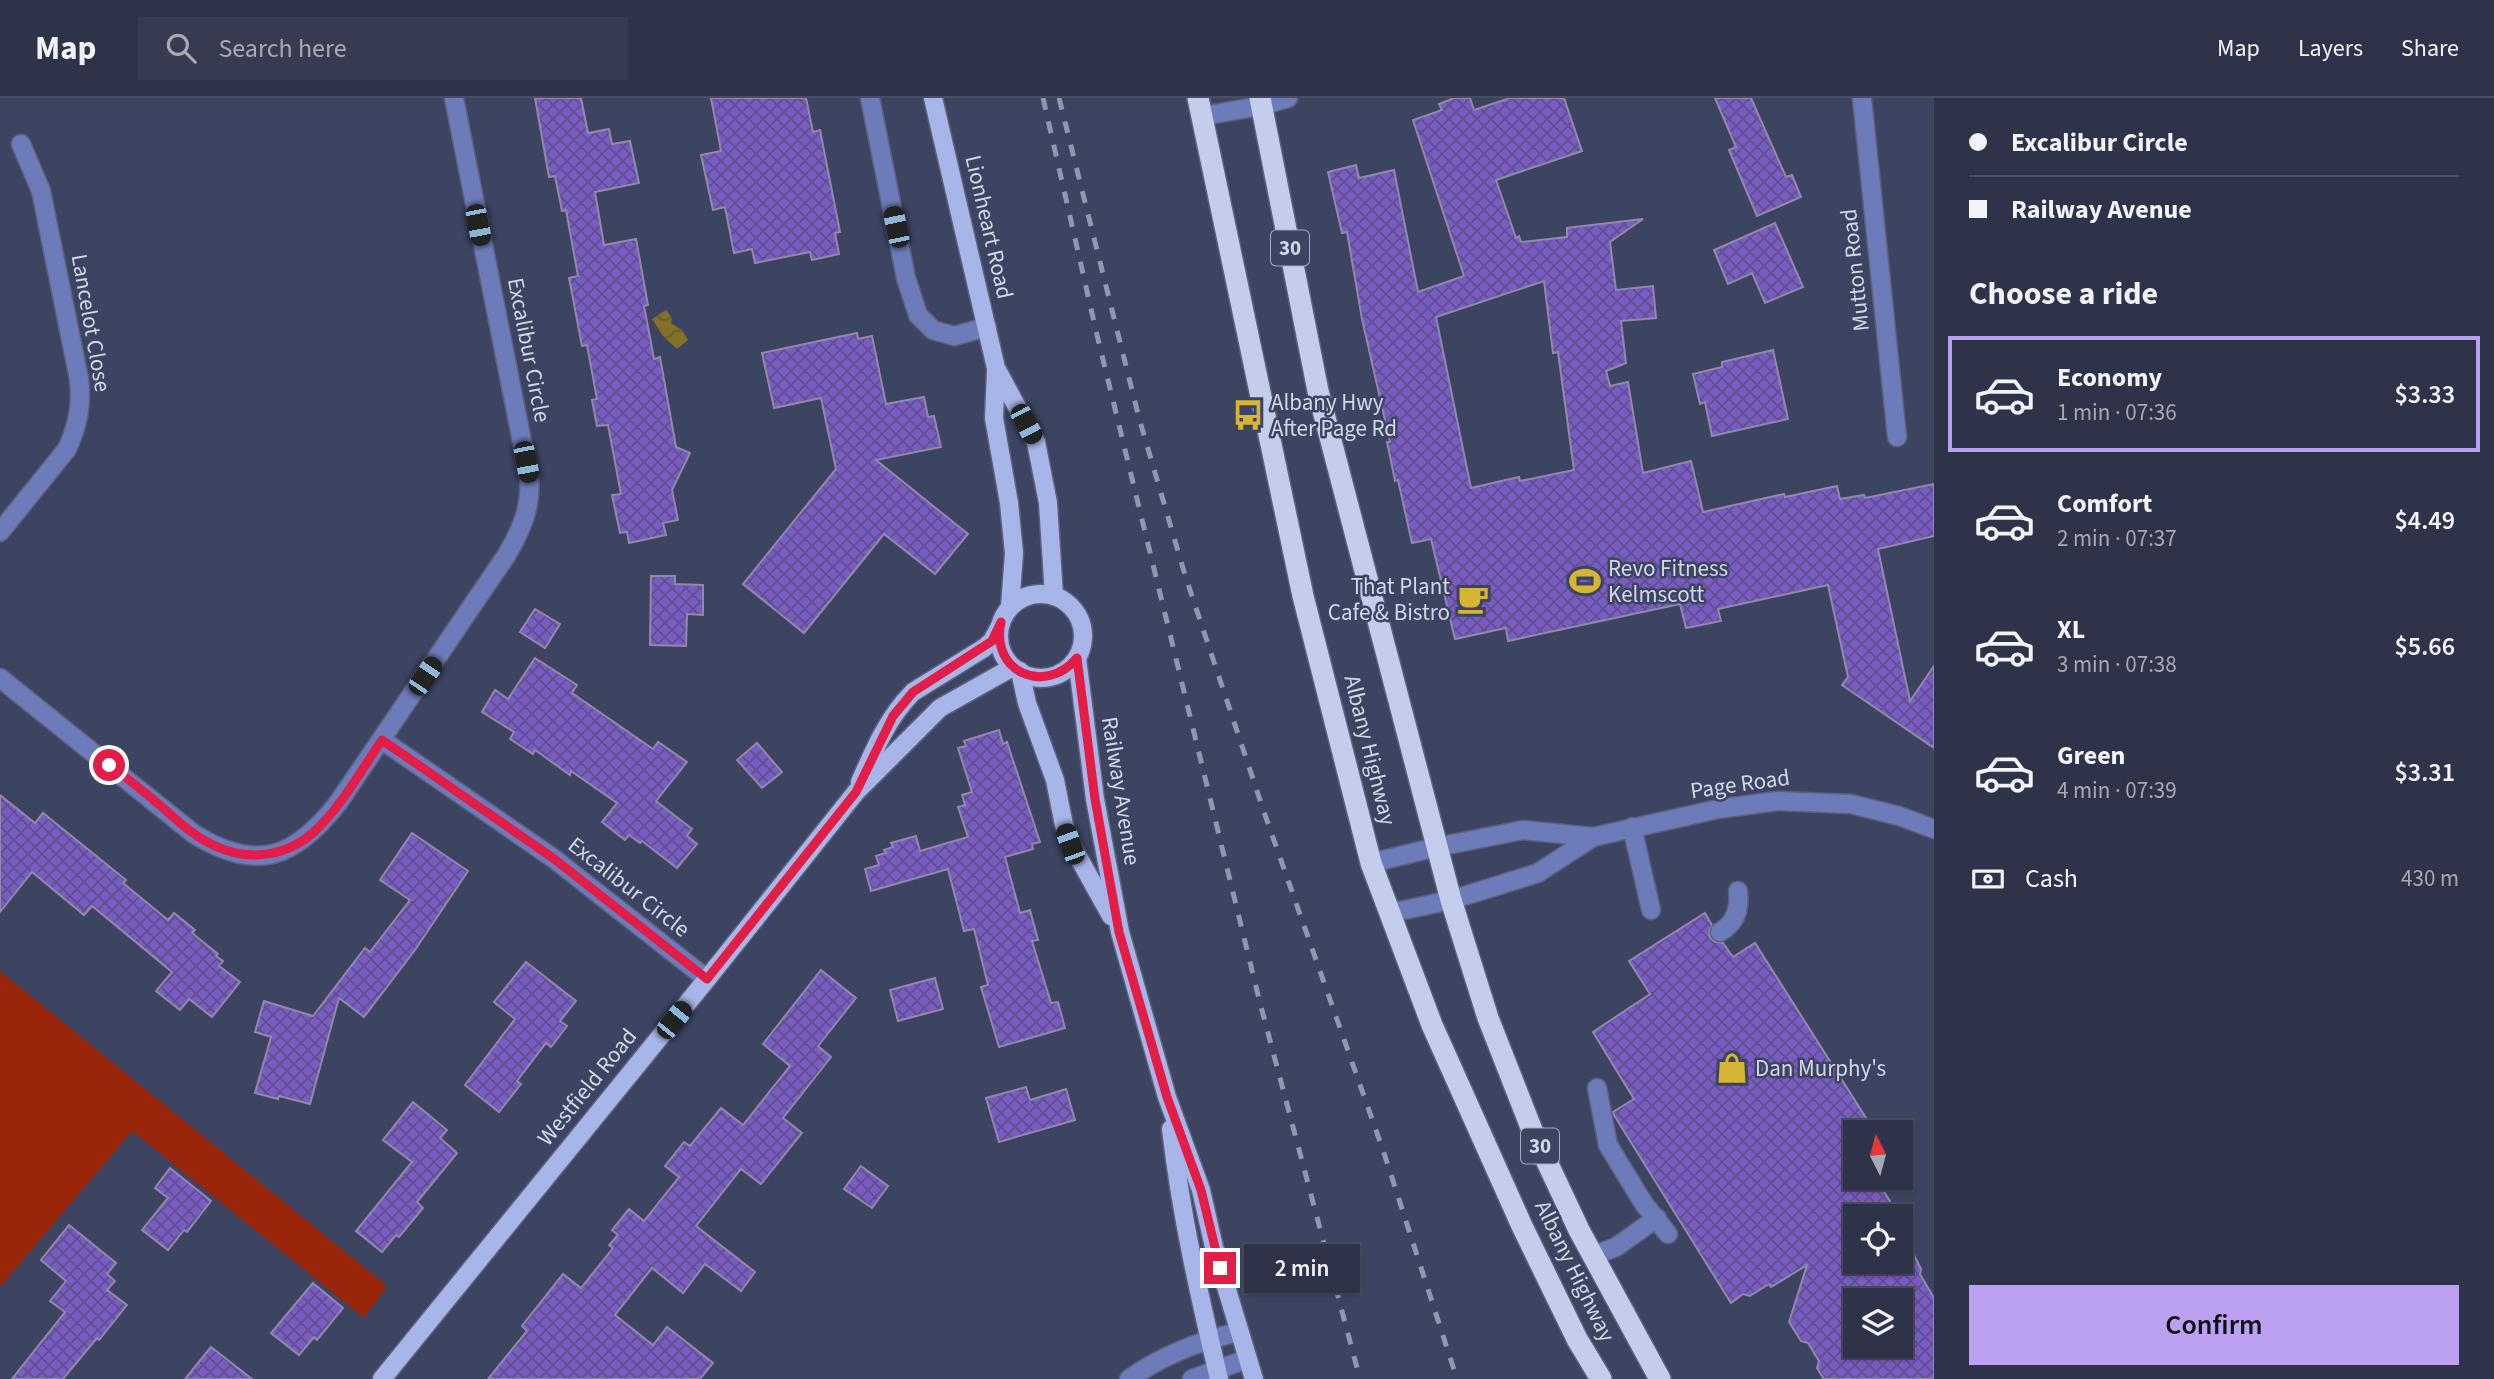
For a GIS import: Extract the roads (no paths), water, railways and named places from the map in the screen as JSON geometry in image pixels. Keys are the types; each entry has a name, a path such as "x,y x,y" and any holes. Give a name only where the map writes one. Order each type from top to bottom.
{"highway":[{"name":"Albany Highway","path":"1261,102 1318,391 1451,900 1488,1018 1532,1130 1593,1256 1660,1379"},
{"name":"Albany Highway","path":"1200,107 1303,596 1371,863 1432,1025 1522,1226 1577,1339 1601,1379"}],"main road":[{"name":"Lionheart Road","path":"933,98 996,368 994,418 1009,503 1014,553 1006,615"},
{"name":"Lionheart Road","path":"996,368 1036,442 1048,503 1054,596"},
{"path":"1031,595 1054,596 1066,602 1081,621 1083,634 1077,658 1070,666 1051,676 1030,676 1016,669 1002,650 999,631 1006,615 1031,595"},
{"name":"Westfield Road","path":"856,792 872,755 903,703 913,692 992,641 1006,615"},
{"name":"Railway Avenue","path":"1077,658 1095,799 1119,932 1167,1097 1201,1190 1214,1247 1254,1379"},
{"name":"Westfield Road","path":"382,1379 856,792 940,708 1016,669"},
{"name":"Railway Avenue","path":"1016,669 1055,780 1070,844 1119,932"},
{"name":"Railway Avenue","path":"1167,1097 1178,1189 1191,1265 1218,1375"}],"street":[{"name":"Excalibur Circle","path":"0,678 194,834 225,850 268,856 303,841 319,827 382,740 510,550 523,523 529,500 529,477 453,98"},
{"path":"870,98 906,278 918,315 933,330 954,336 987,327"},
{"path":"1200,107 1288,98"},
{"name":"Mutton Road","path":"1862,98 1897,436"},
{"name":"Lancelot Close","path":"0,532 58,462 74,434 80,408 79,379 41,191 21,144"},
{"name":"Excalibur Circle","path":"382,740 553,858 707,979"},
{"name":"Page Road","path":"1390,913 1451,900 1538,873 1593,837 1755,803 1803,800 1852,804 1899,816 1934,830"},
{"path":"1632,827 1651,910"},
{"name":"Page Road","path":"1371,863 1437,846 1522,830 1593,837"},
{"path":"1720,932 1732,923 1739,902 1738,891"},
{"path":"1597,1088 1608,1146 1644,1204 1668,1234"},
{"path":"1593,1256 1616,1247 1657,1218"},
{"path":"1129,1379 1167,1355 1209,1339 1239,1332"},
{"path":"1192,1379 1218,1375 1247,1359"}],"water":[{"path":"666,310 672,318 671,323 682,330 688,340 677,349 663,336 652,319"}],"railway":[{"path":"1043,98 1097,335 1259,999 1360,1379"},
{"path":"1059,98 1139,418 1185,575 1264,812 1384,1153 1457,1379"}],"place":[{"name":"Albany Hwy After Page Rd","path":"1248,415"},
{"name":"Revo Fitness Kelmscott","path":"1585,581"},
{"name":"That Plant Cafe & Bistro","path":"1473,599"},
{"name":"Dan Murphy's","path":"1732,1068"}]}
